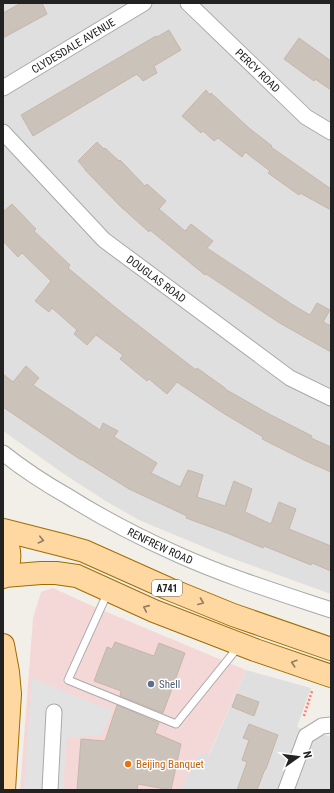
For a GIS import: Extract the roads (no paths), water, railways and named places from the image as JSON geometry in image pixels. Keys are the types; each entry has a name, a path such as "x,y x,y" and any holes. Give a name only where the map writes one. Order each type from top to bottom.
{"main road":[{"name":"A741","path":"3,530 84,551 169,589 233,615 331,649"},
{"path":"3,534 10,551 8,569 3,577"},
{"name":"A741","path":"3,577 41,573 56,573 77,576 154,611 240,644 325,674"},
{"path":"3,645 10,694 4,790"},
{"path":"3,711 8,734"}],"street":[{"name":"CLYDESDALE AVENUE","path":"3,88 144,3"},
{"name":"PERCY ROAD","path":"188,3 306,117 331,132"},
{"name":"DOUGLAS ROAD","path":"3,132 104,240 290,378 331,398"},
{"name":"RENFREW ROAD","path":"3,453 46,484 134,534 180,555 248,582 331,610"},
{"path":"50,790 54,712"},
{"path":"286,790 306,736 322,726 331,725"}],"lane":[{"path":"108,590 68,680 176,724 240,644"}],"place":[{"name":"Shell","path":"151,684"},
{"name":"Beijing Banquet","path":"128,764"}]}
